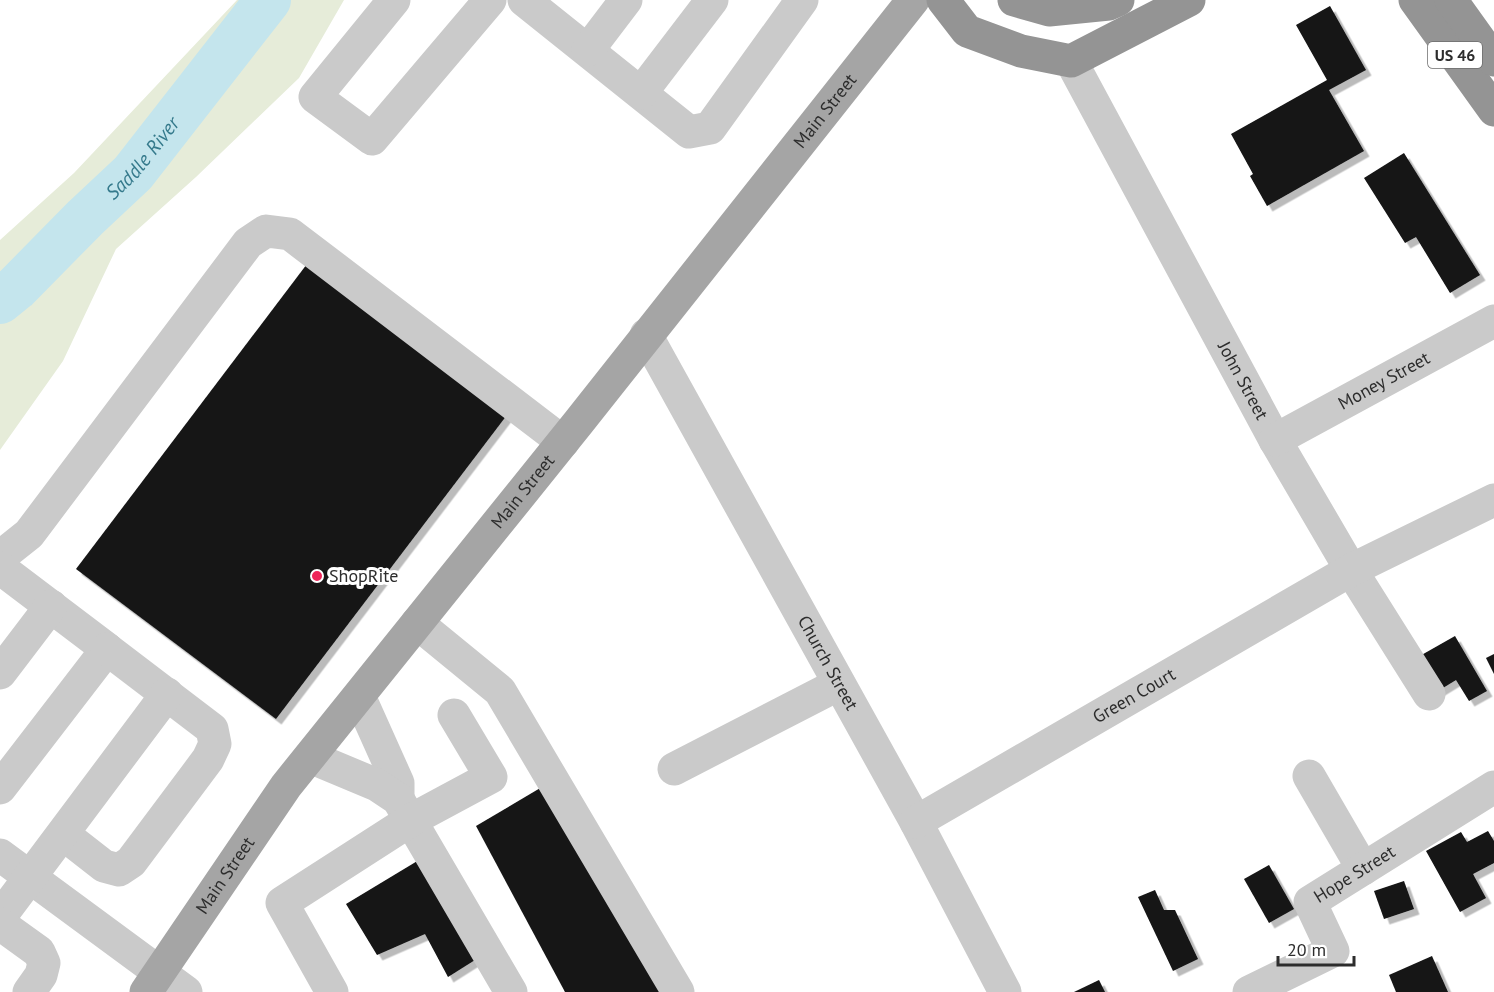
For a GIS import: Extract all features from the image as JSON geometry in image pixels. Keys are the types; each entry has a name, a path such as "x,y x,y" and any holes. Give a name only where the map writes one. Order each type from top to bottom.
{"highway":[{"path":"944,0 968,31 1021,51 1071,61 1189,0"},
{"path":"1014,0 1049,10 1109,1"},
{"name":"US 46","path":"1415,0 1494,110"},
{"name":"US 46","path":"1451,0 1492,57"},
{"path":"1475,0 1492,57"}],"main road":[{"name":"Main Street","path":"152,982 286,786 563,442 913,0"}],"street":[{"path":"394,0 315,97 372,139 490,0"},
{"path":"525,0 689,132 710,128 802,0"},
{"path":"588,50 626,0"},
{"path":"641,93 711,0"},
{"name":"John Street","path":"1071,61 1275,440 1351,570 1429,694"},
{"path":"0,557 29,534 248,243 266,231 290,234 563,442"},
{"name":"Money Street","path":"1275,440 1494,321"},
{"name":"Church Street","path":"646,335 916,822 1005,992"},
{"name":"Green Court","path":"916,822 1351,570 1494,500"},
{"path":"0,568 212,729 214,744 208,759 131,862 119,870 104,866 63,834"},
{"path":"0,674 51,606"},
{"path":"417,623 500,691 678,992"},
{"path":"0,788 107,649"},
{"path":"674,769 840,684"},
{"path":"0,917 167,694"},
{"path":"359,696 398,783 405,809 510,992"},
{"path":"332,992 282,903 405,809 491,777 454,715"},
{"path":"310,757 377,785 405,809"},
{"path":"1309,776 1363,869"},
{"name":"Hope Street","path":"1250,992 1333,951 1310,902 1494,787"},
{"path":"0,855 30,877 152,982 186,992"},
{"path":"0,924 39,952 44,963 41,975 29,992"}],"green space":[{"path":"237,0 344,0 299,78 196,177 116,249 63,361 0,450 0,240 74,173"}],"building":[{"path":"1330,6 1366,70 1329,90 1364,151 1267,206 1231,134 1327,80 1296,25"},
{"path":"1404,153 1480,275 1450,293 1416,237 1405,243 1364,178"},
{"path":"310,260 510,411 276,719 76,569"},
{"path":"1455,636 1487,691 1469,701 1456,680 1438,691 1418,657"},
{"path":"1494,654 1494,674 1486,658"},
{"path":"547,784 668,992 565,992 476,826"},
{"path":"1488,831 1494,841 1494,863 1473,874 1486,898 1460,912 1426,851 1461,832 1467,842"},
{"path":"419,860 475,960 448,977 425,934 377,955 346,904"},
{"path":"1269,865 1294,909 1269,923 1244,879"},
{"path":"1404,881 1414,909 1384,919 1374,891"},
{"path":"1155,890 1164,910 1175,910 1198,959 1173,971 1138,897"},
{"path":"1432,956 1448,992 1396,992 1389,975"},
{"path":"1099,980 1105,992 1074,992"}],"waterway":[{"name":"Saddle River","path":"0,301 133,173 268,0"}],"place":[{"name":"ShopRite","path":"317,576"}]}
